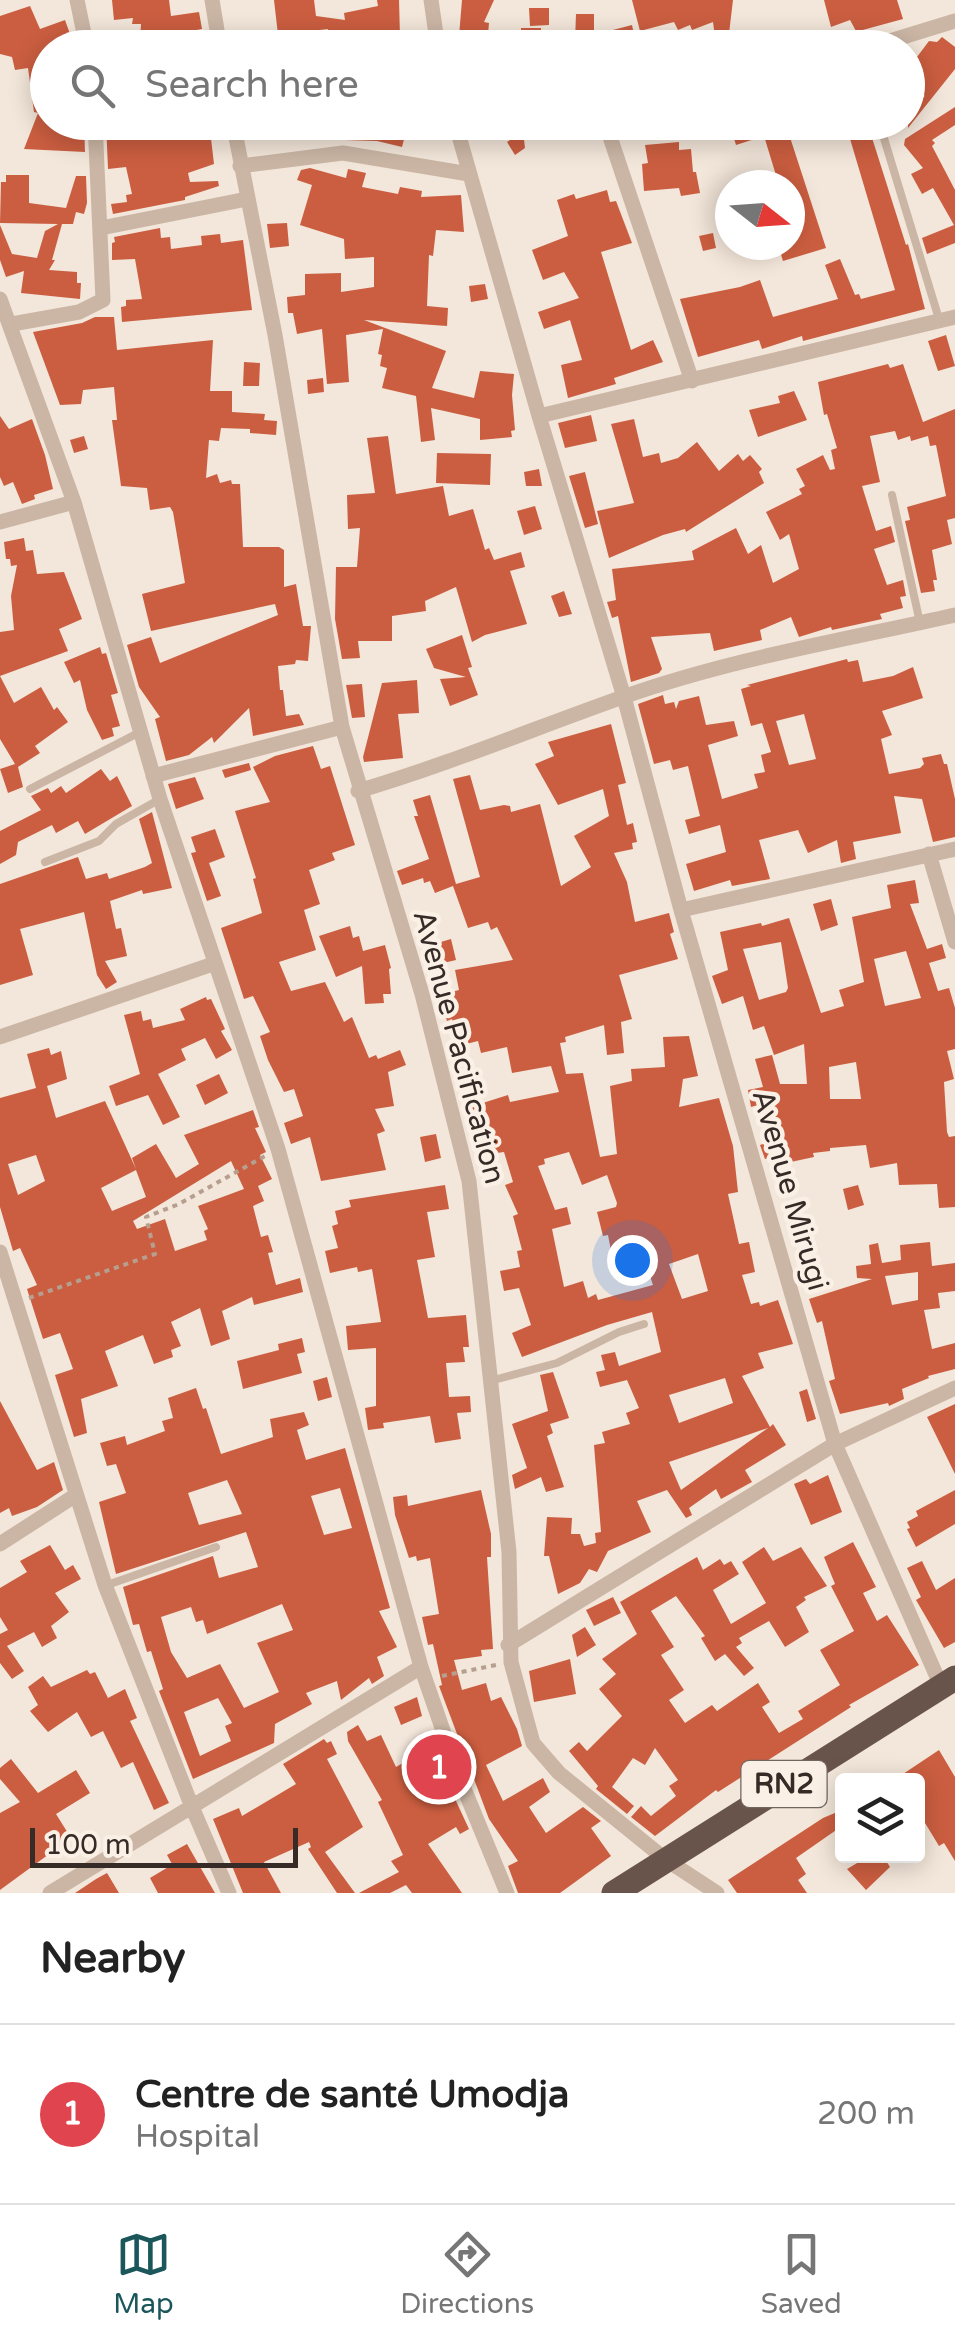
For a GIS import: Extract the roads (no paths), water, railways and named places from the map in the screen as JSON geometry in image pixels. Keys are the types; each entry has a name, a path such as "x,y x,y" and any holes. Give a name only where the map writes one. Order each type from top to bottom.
{"highway":[{"name":"RN2","path":"614,1893 948,1682"}],"street":[{"path":"77,0 83,30"},
{"path":"212,0 217,30"},
{"path":"432,0 436,30"},
{"path":"925,31 955,22"},
{"path":"12,324 79,312 103,300 96,140"},
{"name":"Avenue Pacification","path":"236,140 275,335 342,727 358,791 422,994 466,1165 509,1552 509,1654 536,1747 558,1773 664,1859 717,1893"},
{"name":"Avenue Mirugi","path":"460,140 624,697 680,910 836,1444 948,1682"},
{"path":"610,140 692,382"},
{"path":"240,166 344,153 470,174"},
{"path":"100,228 247,199"},
{"path":"0,299 74,502 160,800 278,1149 424,1674 458,1774 508,1893"},
{"path":"539,416 947,319"},
{"path":"0,522 74,502"},
{"path":"358,791 710,670 955,615"},
{"path":"153,776 342,727"},
{"path":"680,910 955,849"},
{"path":"929,854 955,942"},
{"path":"0,1037 213,964"},
{"path":"0,1252 106,1585 229,1893"},
{"path":"509,1654 836,1444 955,1388"},
{"path":"0,1544 76,1495"},
{"path":"50,1893 424,1674"}],"lane":[{"path":"885,140 947,319"},
{"path":"892,495 920,623"},
{"path":"30,789 140,732"},
{"path":"45,862 99,841 116,824 160,800"},
{"path":"490,1381 557,1363 618,1332 644,1324"},
{"path":"106,1585 216,1547"}],"place":[{"name":"Centre de santé Umodja","path":"439,1767"}]}
